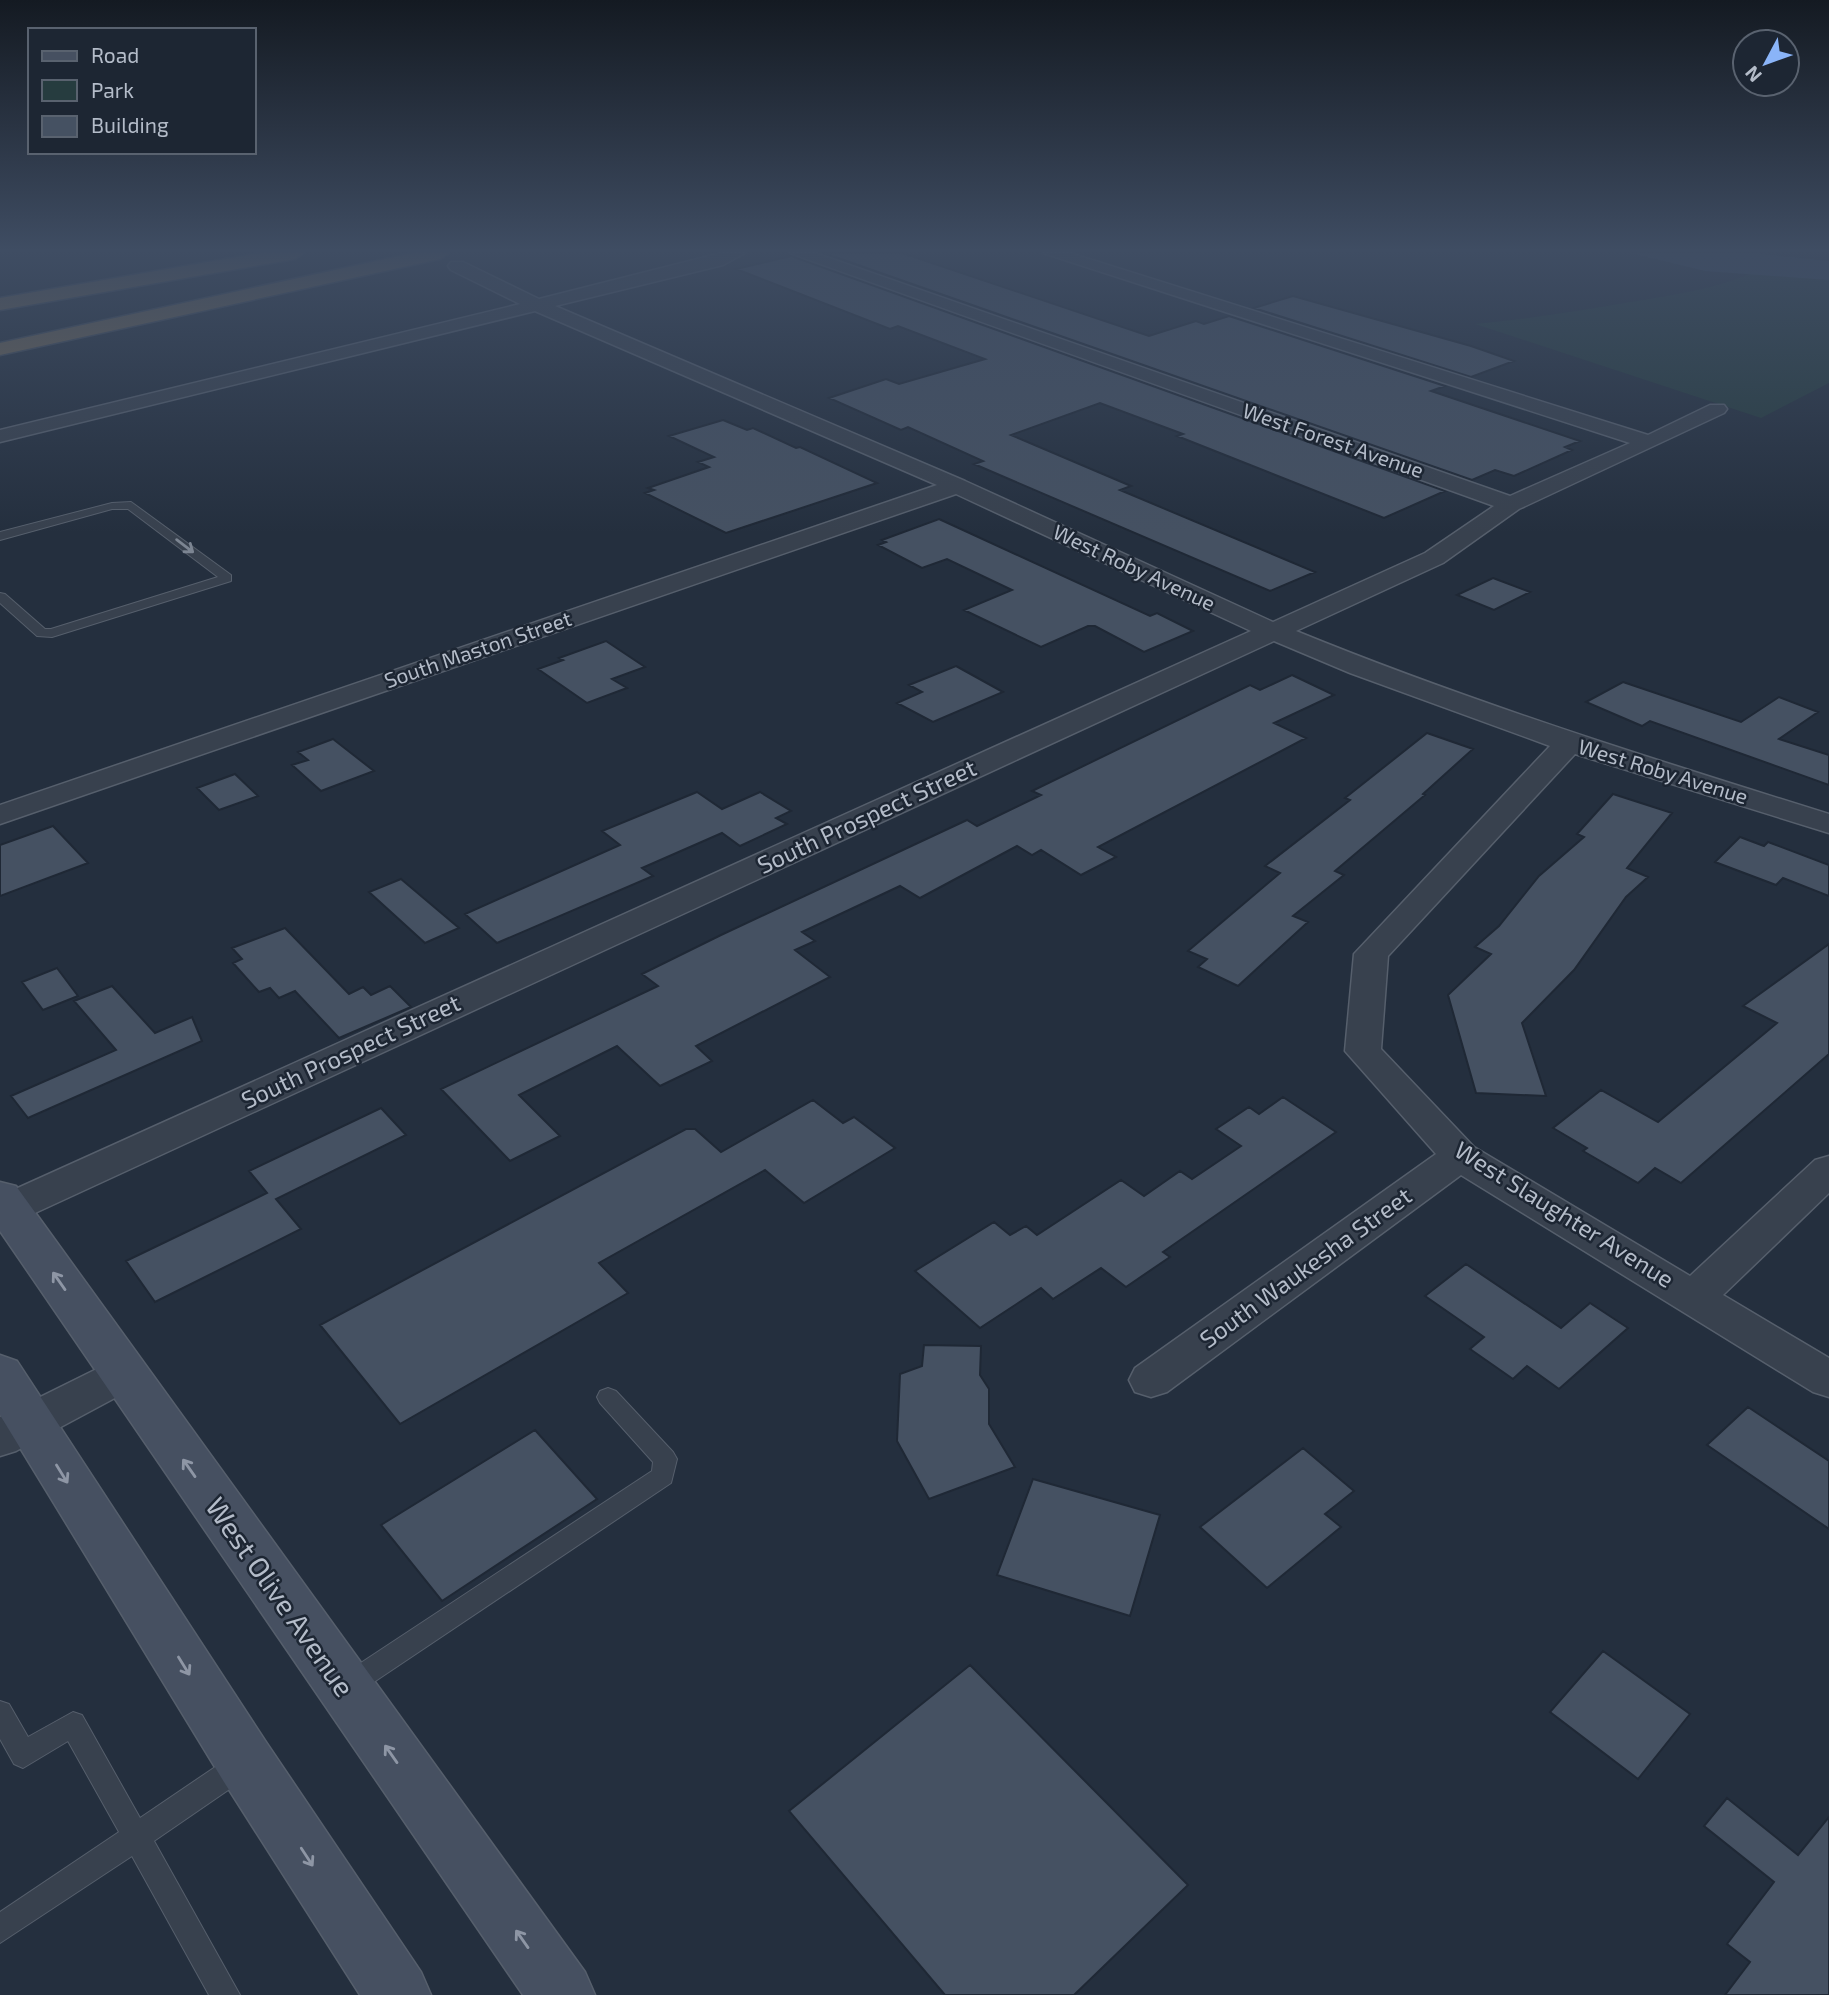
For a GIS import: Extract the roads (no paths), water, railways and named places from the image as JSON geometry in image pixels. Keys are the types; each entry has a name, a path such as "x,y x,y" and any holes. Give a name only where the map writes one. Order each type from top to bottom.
{"highway":[{"path":"0,361 61,346"}],"main road":[{"name":"West Olive Avenue","path":"4,1203 562,1995"},
{"path":"0,1374 15,1430 245,1762 398,1995"}],"street":[{"path":"0,436 369,346"},
{"name":"West Roby Avenue","path":"632,346 957,486 1273,632 1360,667 1569,743 1829,824"},
{"name":"West Forest Avenue","path":"1062,346 1511,504"},
{"path":"1347,346 1650,442"},
{"name":"South Prospect Street","path":"4,1203 1434,558 1511,504 1717,409"},
{"name":"South Maston Street","path":"0,815 957,486"},
{"name":"West Slaughter Avenue","path":"1569,743 1371,954 1363,1051 1460,1156 1829,1380"},
{"name":"South Waukesha Street","path":"1151,1380 1460,1156"},
{"path":"1695,1297 1829,1170"},
{"path":"15,1430 123,1373"}],"lane":[{"path":"0,536 112,506 131,505 227,578 52,633 42,633 0,596"},
{"path":"344,1688 663,1476 665,1459 608,1397"},
{"path":"0,1713 23,1755 73,1724 225,1995"},
{"path":"0,1929 245,1762"}]}
